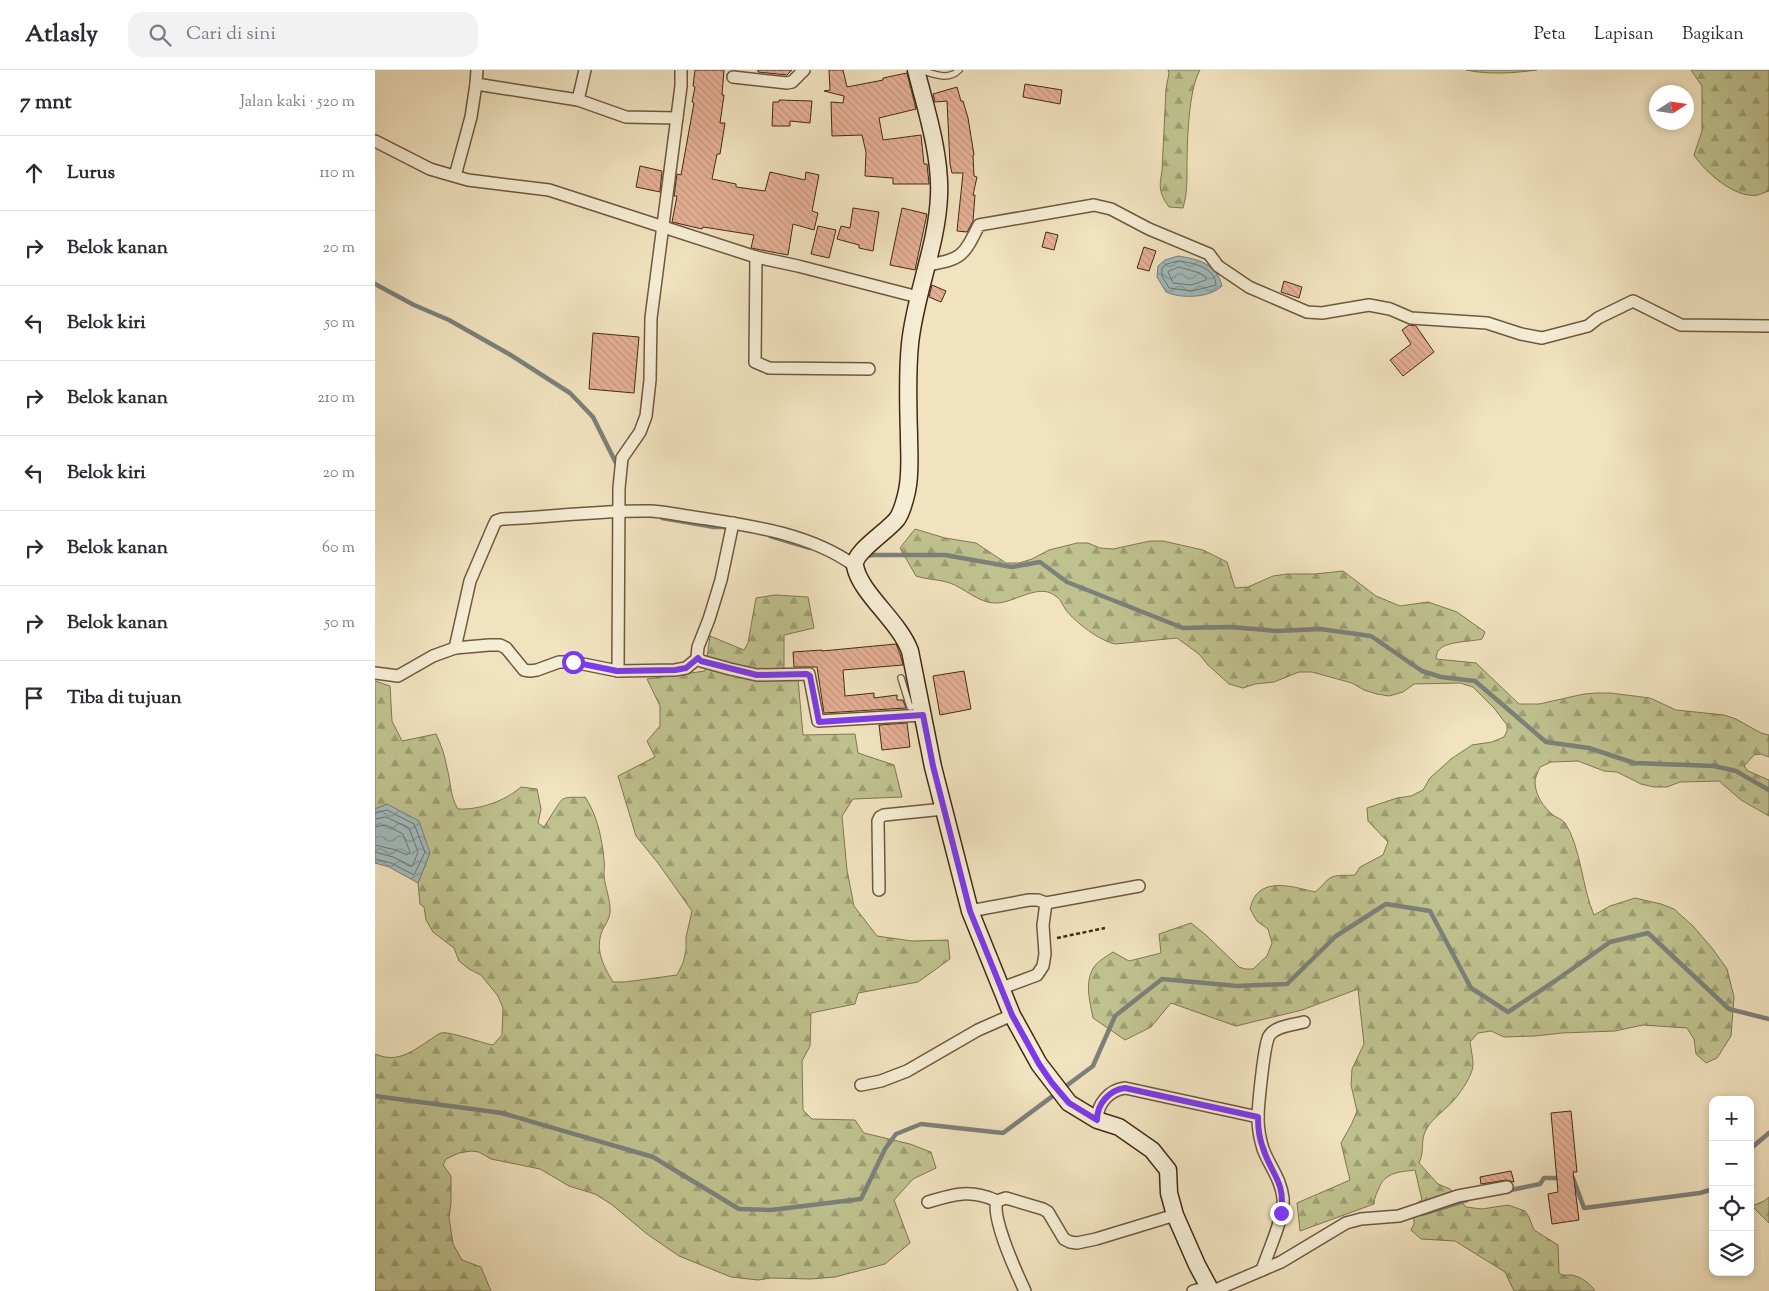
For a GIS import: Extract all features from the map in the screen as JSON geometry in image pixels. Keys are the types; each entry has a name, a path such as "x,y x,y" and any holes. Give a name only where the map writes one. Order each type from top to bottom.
{"street":[{"path":"455,176 471,117 477,70"},
{"path":"578,100 585,70"},
{"path":"617,671 619,488 622,458 640,432 646,416 650,380 651,318 681,86 681,70"},
{"path":"733,77 787,83 792,82 804,70"},
{"path":"916,70 936,155 939,178 937,215 927,265 918,297 910,344 907,490 898,518 861,551 857,561 864,585 893,620 907,641 944,809 970,911 1012,1015 1039,1064 1069,1103 1097,1120 1119,1127 1152,1150 1168,1170 1169,1193 1175,1215 1207,1290 1281,1262 1346,1223 1361,1219 1399,1216 1459,1196 1507,1187"},
{"path":"476,84 578,100 626,117 677,118"},
{"path":"375,141 430,169 469,180 549,190 756,257 918,297"},
{"path":"927,265 948,261 963,254 979,226 1094,205 1111,209 1149,230 1209,254 1218,266 1249,287 1307,312 1322,313 1369,305 1390,309 1411,318 1487,323 1521,334 1542,338 1589,326 1598,318 1633,301 1681,324 1769,326"},
{"path":"756,257 755,362 769,368 869,369"},
{"path":"456,642 470,582 497,520 619,511 654,511 733,523 789,535 844,558 857,561"},
{"path":"733,523 721,580 698,647 698,658 701,661 757,675 809,674 819,722 922,710"},
{"path":"375,673 394,676 456,642 499,645 506,648 524,670 530,671 559,662 573,662 617,671 675,670 686,668 698,658"},
{"path":"879,890 878,822 880,817 944,809"},
{"path":"970,911 1029,900 1038,900 1046,903 1139,886"},
{"path":"1002,988 1037,975 1043,966 1045,954 1043,925 1046,903"},
{"path":"861,1085 881,1081 907,1071 978,1030 1012,1015"},
{"path":"1261,1270 1281,1213 1283,1199 1281,1186 1263,1149 1259,1130 1258,1117 1265,1054 1269,1036 1277,1029 1304,1022"},
{"path":"1097,1120 1097,1114 1107,1096 1115,1089 1125,1088 1258,1117"},
{"path":"928,1202 954,1194 970,1192 997,1200 1006,1198 1048,1212 1064,1239 1077,1243 1175,1215"},
{"path":"997,1200 996,1210 1008,1252 1025,1291"}],"lane":[{"path":"920,70 946,77 959,70"},
{"path":"901,678 910,707 922,710"}],"path":[{"path":"1043,940 1105,928"}],"green space":[{"path":"1168,70 1200,70 1196,79 1191,104 1188,133 1187,188 1183,208 1169,207 1163,198 1160,181"},
{"path":"1466,70 1537,70 1484,73"},
{"path":"1691,70 1769,70 1769,191 1758,195 1749,195 1731,189 1705,169 1694,155 1702,131 1702,86"},
{"path":"915,529 945,538 976,543 1006,563 1019,563 1049,550 1077,543 1088,543 1100,548 1113,549 1150,541 1163,541 1203,550 1227,562 1235,588 1248,587 1273,576 1343,571 1376,596 1400,606 1428,602 1457,612 1485,632 1482,639 1446,645 1438,652 1436,659 1476,663 1519,704 1539,704 1584,694 1610,693 1650,698 1676,710 1724,715 1769,735 1769,757 1761,754 1754,755 1744,766 1748,771 1769,780 1769,816 1741,800 1719,781 1680,782 1667,787 1654,787 1641,784 1617,772 1604,771 1578,761 1551,762 1540,767 1536,776 1535,787 1540,800 1549,812 1564,822 1575,844 1594,915 1610,906 1635,898 1674,909 1693,926 1727,969 1734,997 1731,1036 1717,1058 1706,1063 1696,1054 1694,1039 1687,1028 1643,1025 1615,1031 1504,1037 1491,1031 1478,1033 1470,1042 1473,1065 1467,1081 1451,1104 1426,1130 1419,1163 1438,1184 1450,1189 1466,1207 1482,1209 1508,1205 1525,1211 1534,1230 1558,1245 1559,1273 1581,1279 1595,1291 1514,1291 1505,1272 1455,1241 1421,1239 1411,1230 1414,1224 1414,1205 1422,1200 1415,1170 1394,1174 1385,1179 1379,1188 1374,1204 1300,1231 1297,1203 1350,1180 1341,1143 1357,1111 1351,1085 1352,1069 1364,1044 1358,989 1302,1010 1236,1026 1171,1003 1151,1027 1125,1040 1093,1018 1090,1005 1089,979 1094,967 1100,961 1113,952 1129,961 1161,953 1159,934 1191,923 1239,967 1253,969 1267,956 1272,943 1268,929 1257,921 1250,909 1253,899 1259,892 1266,888 1282,886 1315,892 1330,878 1355,875 1360,867 1383,855 1388,842 1368,821 1367,808 1397,798 1411,796 1423,790 1430,778 1451,759 1472,745 1492,742 1504,737 1507,725 1494,708 1473,687 1460,683 1414,684 1403,692 1389,696 1364,690 1352,683 1312,672 1299,672 1274,682 1255,684 1243,688 1229,684 1199,654 1177,638 1116,644 1103,640 1075,620 1058,598 1050,593 1034,592 995,603 983,601 950,583 916,576 900,548"},
{"path":"775,595 808,597 814,628 784,635 784,673 798,679 803,735 855,734 858,753 894,765 902,797 853,799 842,816 847,870 854,906 877,936 912,941 948,940 950,959 918,982 858,993 855,1004 811,1013 810,1046 802,1061 803,1110 812,1119 855,1120 864,1133 910,1144 931,1152 936,1168 913,1179 894,1200 910,1243 885,1264 835,1277 758,1280 731,1277 679,1256 595,1194 569,1186 540,1169 491,1159 479,1152 471,1151 459,1153 446,1159 443,1165 451,1176 449,1217 453,1244 462,1260 481,1267 491,1291 375,1291 375,1054 383,1057 397,1057 415,1049 441,1033 458,1035 493,1045 502,1035 503,1008 498,996 481,975 459,961 454,948 433,932 426,920 424,907 420,904 418,883 430,853 387,804 375,809 375,681 390,686 392,721 402,741 436,734 444,755 452,794 458,809 492,804 521,787 537,789 541,809 538,823 544,827 561,800 585,797 593,811 600,835 604,875 610,903 608,920 602,931 599,945 606,970 613,982 677,975 683,963 692,911 636,836 618,776 655,757 647,741 660,726 660,706 647,679 705,671 710,636 744,650 748,643 756,598"},
{"path":"1769,1197 1769,1223 1754,1208 1754,1205"}],"water":[{"path":"1178,256 1206,264 1216,272 1222,286 1210,293 1195,296 1179,296 1166,292 1157,277 1158,266 1165,260"},
{"path":"387,804 419,821 430,853 418,883 389,867 375,863 375,809"}],"building":[{"path":"695,70 724,70 722,95 724,95 720,123 725,123 720,154 717,154 712,179 736,184 736,187 765,191 770,172 805,180 806,172 819,175 812,211 818,213 814,230 793,224 788,255 751,248 754,235 703,227 702,229 672,222 677,196 674,196 677,174 681,175 694,103 692,102 695,87 693,86"},
{"path":"758,70 792,70 787,75 758,72"},
{"path":"829,70 843,70 847,87 907,73 916,109 879,118 883,140 921,135 924,164 927,164 929,184 893,184 893,178 865,176 866,152 862,135 832,136 831,102 843,103 844,96 824,91 830,90"},
{"path":"1025,84 1062,90 1060,104 1023,97"},
{"path":"957,87 968,118 974,155 974,176 977,177 973,195 975,195 973,221 967,232 957,231 963,173 952,173 950,164 947,101 935,102 933,94"},
{"path":"779,100 812,101 810,123 790,121 790,126 772,126 773,102 779,102"},
{"path":"640,166 662,171 660,192 636,187"},
{"path":"853,208 879,212 873,251 859,248 859,245 837,239 841,226 850,228"},
{"path":"902,208 927,214 915,270 890,265"},
{"path":"818,226 836,230 829,258 811,254"},
{"path":"1046,232 1058,235 1054,250 1042,247"},
{"path":"1144,247 1156,251 1149,271 1137,268"},
{"path":"1284,281 1302,287 1299,298 1281,292"},
{"path":"932,285 946,291 941,302 929,297"},
{"path":"1409,325 1416,326 1434,352 1403,376 1390,360 1411,344 1402,330"},
{"path":"593,333 639,337 634,393 589,389"},
{"path":"896,644 903,665 843,670 845,696 874,693 874,698 897,695 897,700 903,700 906,708 824,713 817,667 794,667 793,652"},
{"path":"964,671 971,709 940,715 933,676"},
{"path":"907,723 910,747 882,750 879,725"},
{"path":"1571,1111 1577,1172 1573,1172 1579,1220 1552,1224 1548,1194 1558,1192 1551,1113"},
{"path":"1511,1171 1514,1182 1506,1180 1481,1184 1480,1177"}],"waterway":[{"path":"375,284 414,305 449,320 509,354 570,393 593,417 618,467"},
{"path":"662,518 714,527 728,527"},
{"path":"770,536 810,548"},
{"path":"866,556 945,555 1012,567 1040,562 1067,582 1183,628 1230,627 1277,631 1320,629 1371,636 1422,671 1441,677 1475,681 1546,742 1589,748 1634,763 1714,766 1736,771 1769,790"},
{"path":"375,1096 502,1113 653,1157 739,1209 771,1210 861,1199 885,1149 896,1134 921,1124 1003,1133 1093,1066 1115,1016 1162,979 1237,986 1287,984 1336,936 1386,904 1430,911 1471,988 1508,1012 1610,942 1648,933 1729,1009 1769,1019"},
{"path":"1754,1146 1769,1133"},
{"path":"1506,1191 1540,1184 1544,1178 1562,1178"},
{"path":"1570,1178 1573,1178 1584,1208 1709,1190"},
{"path":"1422,1214 1467,1200"}],"route":[{"path":"573,662 617,671 675,670 686,668 698,658 701,661 757,675 809,674 819,722 923,715 933,766 970,911 1012,1015 1039,1064 1052,1083 1069,1103 1097,1120 1097,1114 1107,1096 1115,1089 1125,1088 1258,1117 1263,1149 1281,1186 1283,1199 1281,1213"}]}
